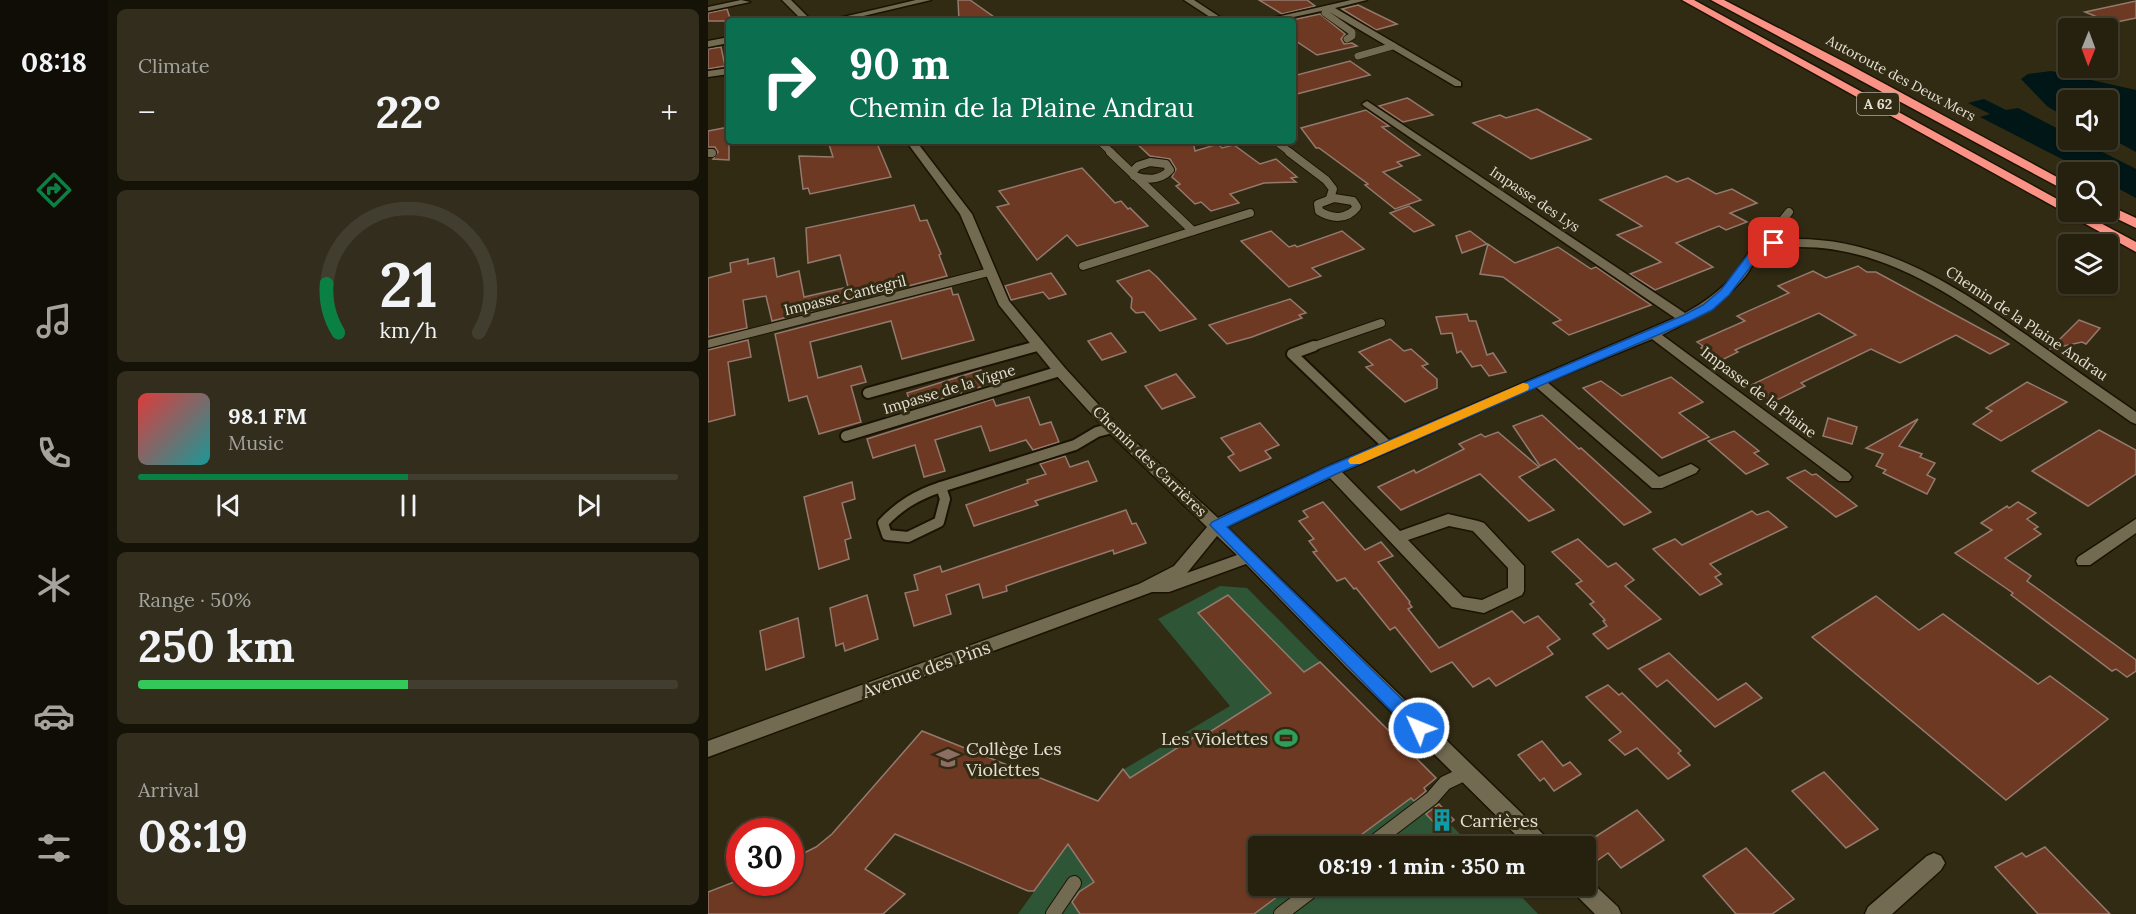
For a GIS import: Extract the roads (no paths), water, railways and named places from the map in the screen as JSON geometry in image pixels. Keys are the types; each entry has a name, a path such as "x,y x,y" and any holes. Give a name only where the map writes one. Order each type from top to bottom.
{"highway":[{"name":"A 62","path":"1687,0 2058,204"},
{"name":"Autoroute des Deux Mers","path":"1716,0 1844,66 2058,183"},
{"path":"2118,214 2136,224"},
{"name":"A 62","path":"2090,222 2136,248"}],"street":[{"path":"708,9 746,2 745,0"},
{"path":"786,0 805,18"},
{"path":"844,18 927,0"},
{"path":"1188,0 1217,18"},
{"path":"1276,18 1364,0"},
{"path":"1329,6 1458,84"},
{"path":"708,44 726,41"},
{"path":"708,74 726,71"},
{"name":"Impasse des Lys","path":"1367,104 1686,319"},
{"name":"Chemin des Carrières","path":"913,144 966,214 1003,302 1060,371 1112,428 1217,525 1353,663 1531,836"},
{"path":"1217,525 1388,446 1686,319 1725,293 1760,247 1774,243"},
{"name":"Chemin de la Plaine Andrau","path":"1774,243 1814,243 1849,248 1885,258 1921,273 1966,299 2136,419"},
{"name":"Impasse de la Plaine","path":"1653,334 1844,477"},
{"path":"1537,381 1657,484 1691,469"},
{"path":"1332,471 1395,538 1458,602 1484,607 1516,591 1516,566 1478,527 1448,520 1395,538"},
{"name":"Avenue des Pins","path":"708,749 1145,588 1180,570 1217,525"},
{"path":"2084,561 2136,525"},
{"name":"Avenue des Pins","path":"1145,588 1169,586 1249,557"},
{"path":"1876,914 1934,863"},
{"path":"1592,896 1610,914"}],"lane":[{"path":"1329,6 1325,13 1352,32 1352,36 1347,39"},
{"path":"1358,56 1393,46"},
{"path":"1102,144 1193,231"},
{"path":"1279,144 1326,180 1333,189 1330,198"},
{"path":"1774,243 1773,232 1789,212"},
{"path":"1083,266 1250,213"},
{"name":"Impasse Cantegril","path":"708,344 989,272"},
{"path":"1381,322 1292,354 1388,446"},
{"name":"Impasse de la Vigne","path":"868,393 1039,346"},
{"name":"Impasse de la Vigne","path":"846,436 1060,371"},
{"path":"941,487 945,499 939,522 908,537 887,535 883,524 901,504 941,487 1075,445 1096,432 1112,428"},
{"path":"1382,836 1432,798 1445,783 1466,773"},
{"path":"1053,914 1074,883"},
{"path":"1281,914 1305,896"}],"place":[{"name":"Les Violettes","path":"1286,738"},
{"name":"Collège Les Violettes","path":"948,758"},
{"name":"Carrières","path":"1442,820"}]}
